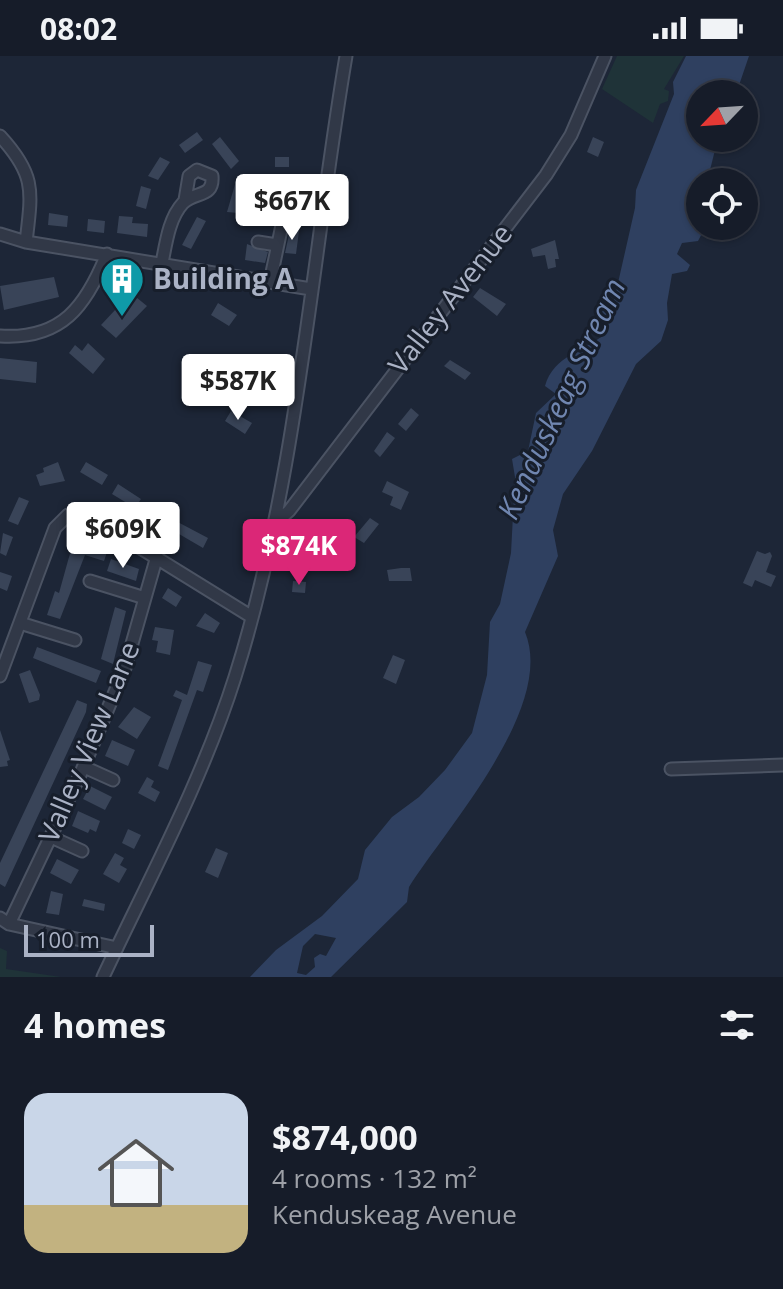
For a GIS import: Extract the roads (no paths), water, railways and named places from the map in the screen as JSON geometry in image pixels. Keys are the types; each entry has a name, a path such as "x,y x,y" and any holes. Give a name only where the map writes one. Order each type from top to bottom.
{"street":[{"path":"103,977 210,744 252,617 272,526 346,56"},
{"name":"Valley Avenue","path":"272,526 289,511 546,175 571,135 605,56"},
{"path":"0,136 27,170 32,192 26,242"},
{"path":"162,263 175,216 185,200"},
{"path":"270,282 282,225 291,219"},
{"path":"0,234 26,242 311,289"},
{"path":"258,242 277,245"},
{"path":"0,336 16,337 52,329 75,313 94,285 107,254"},
{"path":"0,676 55,528 68,515 84,513 252,617"},
{"name":"Valley View Lane","path":"5,921 51,837 84,767 125,668 157,556"},
{"path":"90,581 145,598"},
{"path":"20,623 75,640"},
{"path":"671,769 783,765"},
{"path":"84,767 113,780"},
{"path":"51,837 82,851"},
{"path":"5,921 117,948"}],"water":[{"name":"Kenduskeag Stream","path":"686,56 749,56 741,80 686,80 686,152 714,152 710,168 686,168 686,240 699,240 682,243 677,254 690,265 687,271 672,274 667,303 668,320 661,341 636,364 592,451 563,494 553,530 558,556 525,632 530,662 525,695 512,730 471,800 409,887 407,902 331,977 250,977 276,950 322,916 358,879 365,850 392,817 419,797 445,770 472,733 487,675 490,622 500,604 511,553 515,477 512,459 528,451 536,413 556,394 545,386 555,367 606,333 598,314 613,305 635,208 636,190 674,94 673,82","holes":["315,934 336,938 326,956 320,954 314,958 315,967 306,975 297,973 303,946"]}],"place":[{"name":"Building A","path":"122,318"}]}
